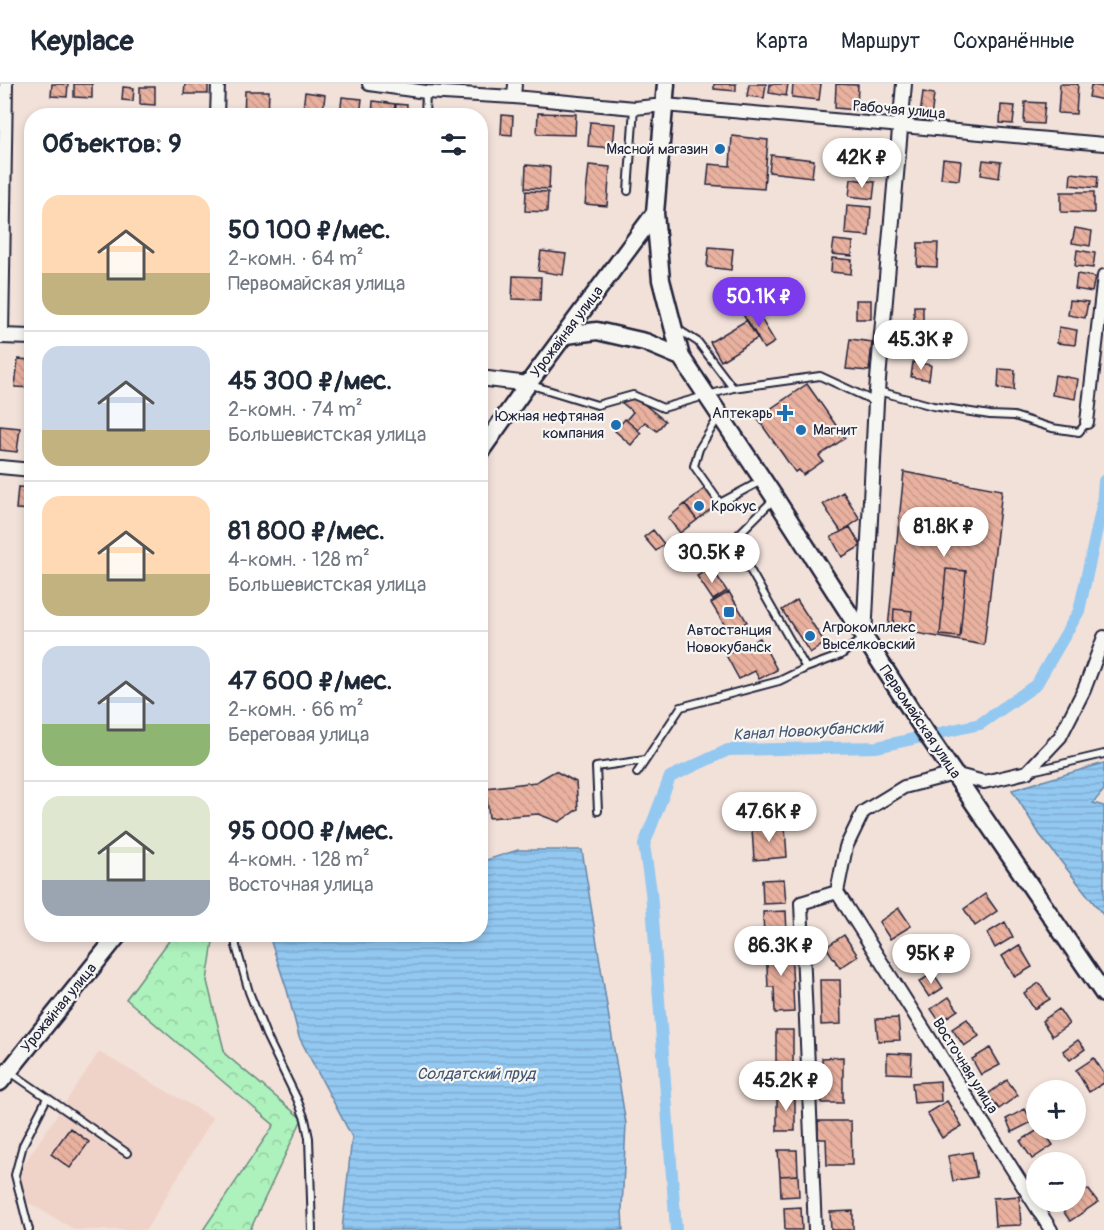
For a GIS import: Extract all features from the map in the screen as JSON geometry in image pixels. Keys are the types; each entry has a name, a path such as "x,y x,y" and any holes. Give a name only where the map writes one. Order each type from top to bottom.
{"main road":[{"name":"Первомайская улица","path":"666,84 655,213 661,279 681,357 775,498 918,721 1104,994"},
{"name":"Урожайная улица","path":"488,441 655,213"},
{"path":"566,334 597,331 645,342 681,357"},
{"name":"Урожайная улица","path":"4,1077 113,942"}],"street":[{"path":"6,84 1,336 24,337"},
{"path":"217,108 218,84"},
{"name":"Рабочая улица","path":"369,84 426,92 634,108 665,105 1104,144"},
{"path":"514,97 515,84"},
{"path":"864,637 877,396 904,84"},
{"path":"1087,422 1104,276"},
{"path":"488,379 528,384"},
{"path":"0,467 24,469"},
{"path":"815,1230 801,903 837,892 846,847 863,812 904,787 954,774 984,782 1027,772 1060,737 1084,690 1104,637"},
{"name":"Восточная улица","path":"837,892 1051,1230"}],"lane":[{"path":"425,108 426,92"},
{"path":"628,191 634,108"},
{"path":"673,327 698,342 733,388"},
{"path":"528,384 597,405 633,395 663,408 733,388 820,376 877,396 990,415 1014,416 1052,428 1079,432 1087,422"},
{"path":"720,415 699,449 694,466 720,503 763,480"},
{"path":"775,498 733,540 806,668"},
{"path":"637,773 681,707 779,681 841,655 864,637"},
{"path":"1027,772 1104,754"},
{"path":"598,811 596,768 645,760"},
{"path":"236,942 249,992 305,1119 309,1138 312,1230"},
{"path":"4,1077 47,1098 127,1154"},
{"path":"29,1230 15,1175 23,1145 47,1098"}],"shaded area":[{"path":"99,1052 213,1118 146,1230 75,1230 24,1200 20,1170"}],"green space":[{"path":"168,942 213,942 207,981 225,1054 302,1119 250,1230 203,1230 274,1125 126,999"}],"water":[{"path":"1104,763 1104,790 1093,803 1104,806 1104,916 1040,835 1012,790"},
{"name":"Солдатский пруд","path":"518,850 582,850 626,1124 623,1230 342,1230 352,1137 299,1037 271,942 488,942 488,859"}],"building":[{"path":"52,84 68,84 67,97 51,96"},
{"path":"74,84 92,84 92,98 74,97"},
{"path":"185,84 208,84 208,94 184,94"},
{"path":"714,84 736,84 736,91 714,89"},
{"path":"749,84 766,84 764,98 747,96"},
{"path":"770,84 788,84 786,96 769,93"},
{"path":"793,84 821,84 819,100 792,97"},
{"path":"836,84 858,85 857,110 835,108"},
{"path":"1060,84 1078,84 1076,114 1058,113"},
{"path":"1091,85 1104,87 1104,100 1089,97"},
{"path":"123,87 134,88 133,101 122,100"},
{"path":"140,87 155,87 155,105 140,104"},
{"path":"245,91 269,91 268,108 244,108"},
{"path":"305,92 325,95 323,108 303,108"},
{"path":"923,92 934,94 931,118 920,116"},
{"path":"342,97 362,99 361,108 341,108"},
{"path":"373,101 395,104 395,108 373,108"},
{"path":"1025,102 1045,103 1043,124 1024,123"},
{"path":"396,104 407,105 407,108 396,108"},
{"path":"1001,105 1015,106 1013,124 1000,123"},
{"path":"538,113 576,114 575,135 537,134"},
{"path":"502,115 513,116 512,135 501,134"},
{"path":"590,122 615,124 613,148 588,146"},
{"path":"732,136 768,140 764,189 707,185 709,164 730,166"},
{"path":"771,155 814,160 812,177 769,172"},
{"path":"943,159 961,161 959,180 941,178"},
{"path":"983,160 1001,162 999,178 981,175"},
{"path":"526,165 550,167 549,189 525,188"},
{"path":"589,165 610,167 607,206 585,204"},
{"path":"1071,173 1098,176 1097,188 1070,185"},
{"path":"851,179 875,182 873,199 849,196"},
{"path":"526,191 548,192 547,212 525,211"},
{"path":"1061,192 1094,192 1094,213 1061,212"},
{"path":"847,205 871,207 869,236 845,234"},
{"path":"1075,228 1092,231 1090,246 1072,243"},
{"path":"834,240 853,242 852,256 832,254"},
{"path":"918,243 938,243 937,267 917,266"},
{"path":"709,247 733,249 731,270 707,267"},
{"path":"1077,250 1095,253 1093,268 1075,266"},
{"path":"541,251 566,254 563,275 538,271"},
{"path":"832,258 852,260 851,274 831,272"},
{"path":"1077,274 1095,277 1092,292 1075,289"},
{"path":"513,276 541,277 540,300 512,299"},
{"path":"856,300 871,300 871,319 856,319"},
{"path":"1070,300 1088,302 1085,318 1068,315"},
{"path":"914,306 923,306 923,325 914,325"},
{"path":"754,307 775,342 764,349 742,313"},
{"path":"747,320 758,338 721,361 710,342"},
{"path":"1059,327 1077,330 1075,345 1057,343"},
{"path":"850,339 872,342 869,371 846,369"},
{"path":"18,359 24,359 24,388 15,387"},
{"path":"913,362 931,365 929,380 911,377"},
{"path":"999,369 1015,370 1014,390 998,388"},
{"path":"1055,375 1078,379 1075,399 1052,395"},
{"path":"807,384 845,438 819,456 823,461 803,475 799,470 795,472 757,418"},
{"path":"629,392 665,421 657,431 645,422 638,430 626,420 633,412 621,402"},
{"path":"625,419 641,433 631,445 615,431"},
{"path":"0,426 20,428 17,452 0,450"},
{"path":"904,472 1002,490 984,645 888,628"},
{"path":"708,486 721,501 697,520 685,504"},
{"path":"18,487 24,487 24,510 16,509"},
{"path":"843,492 860,519 841,532 823,504"},
{"path":"685,504 697,520 680,533 668,518"},
{"path":"850,527 861,546 842,557 831,537"},
{"path":"653,530 664,544 656,551 644,537"},
{"path":"711,567 727,591 713,600 697,576"},
{"path":"946,569 966,571 960,637 940,635"},
{"name":"Автостанция Новокубанск","path":"729,592 747,622 729,632 711,603"},
{"path":"797,600 825,643 810,653 782,610"},
{"path":"894,609 912,611 910,629 893,628"},
{"path":"760,638 777,670 759,679 755,671 739,679 726,655"},
{"path":"555,771 576,782 578,809 559,822 538,814 489,818 488,788 536,782"},
{"path":"785,827 787,857 754,860 752,829"},
{"path":"784,879 786,903 763,904 762,880"},
{"path":"985,894 997,911 975,926 964,909"},
{"path":"899,908 911,926 890,939 879,922"},
{"path":"786,911 787,935 764,936 763,912"},
{"path":"1005,922 1013,937 995,948 987,933"},
{"path":"844,935 858,956 840,968 826,947"},
{"path":"915,941 927,957 909,970 897,954"},
{"path":"1019,945 1032,967 1015,977 1002,956"},
{"path":"791,946 794,1012 775,1013 774,987 768,987 766,947"},
{"path":"933,973 943,988 929,997 919,982"},
{"path":"820,980 840,980 841,1024 821,1025"},
{"path":"1039,983 1050,999 1034,1009 1024,993"},
{"path":"949,997 958,1010 940,1022 931,1009"},
{"path":"1059,1009 1069,1024 1052,1036 1042,1021"},
{"path":"898,1018 900,1040 878,1041 876,1019"},
{"path":"967,1019 979,1036 964,1046 952,1029"},
{"path":"776,1030 793,1030 793,1067 776,1067"},
{"path":"1078,1040 1085,1049 1070,1060 1063,1051"},
{"path":"990,1048 1000,1065 981,1075 972,1059"},
{"path":"887,1053 912,1054 911,1074 887,1073"},
{"path":"843,1057 843,1103 822,1103 822,1058"},
{"path":"1094,1058 1104,1074 1104,1083 1089,1092 1086,1080 1082,1080 1076,1070"},
{"path":"1007,1080 1018,1095 999,1109 988,1094"},
{"path":"940,1081 941,1101 914,1103 912,1083"},
{"path":"777,1093 795,1093 795,1131 777,1131"},
{"path":"947,1101 962,1126 942,1138 927,1113"},
{"path":"1025,1109 1026,1111 1026,1125 1012,1132 1006,1119"},
{"path":"818,1121 851,1121 852,1165 827,1165 826,1139 818,1139"},
{"path":"70,1128 89,1142 70,1168 51,1154"},
{"path":"1026,1137 1026,1140 1050,1140 1053,1145 1042,1152 1027,1152 1020,1141"},
{"path":"778,1150 797,1150 798,1175 780,1176"},
{"path":"972,1152 977,1177 953,1181 948,1156"},
{"path":"798,1175 799,1196 781,1197 780,1176"},
{"path":"1088,1189 1098,1202 1086,1210 1086,1190"},
{"path":"1019,1196 1021,1225 995,1226 993,1198"},
{"path":"801,1207 802,1230 785,1230 784,1208"},
{"path":"853,1211 853,1230 831,1230 830,1212"},
{"path":"1064,1212 1083,1212 1070,1221"}],"waterway":[{"name":"Канал Новокубанский","path":"676,1230 651,891 644,845 670,777 728,750 877,747 980,724 1036,685 1079,611 1102,506 1104,481"}],"place":[{"name":"Мясной магазин","path":"720,149"},
{"name":"Аптекарь","path":"785,413"},
{"name":"Южная нефтяная компания","path":"616,425"},
{"name":"Магнит","path":"801,430"},
{"name":"Крокус","path":"699,506"},
{"name":"Автостанция Новокубанск","path":"729,612"},
{"name":"Агрокомплекс Выселковский","path":"810,636"}]}
